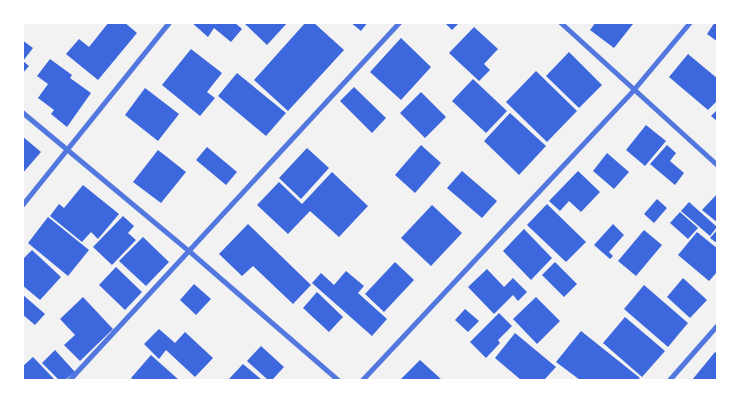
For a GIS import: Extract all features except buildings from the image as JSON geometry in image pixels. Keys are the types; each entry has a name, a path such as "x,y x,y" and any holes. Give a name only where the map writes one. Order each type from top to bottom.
{"street":[{"path":"22,206 169,22"},
{"path":"69,380 399,22"},
{"path":"560,22 718,166"},
{"path":"362,380 634,88 690,22"},
{"path":"22,112 189,251 338,380"},
{"path":"669,380 718,324"}]}
